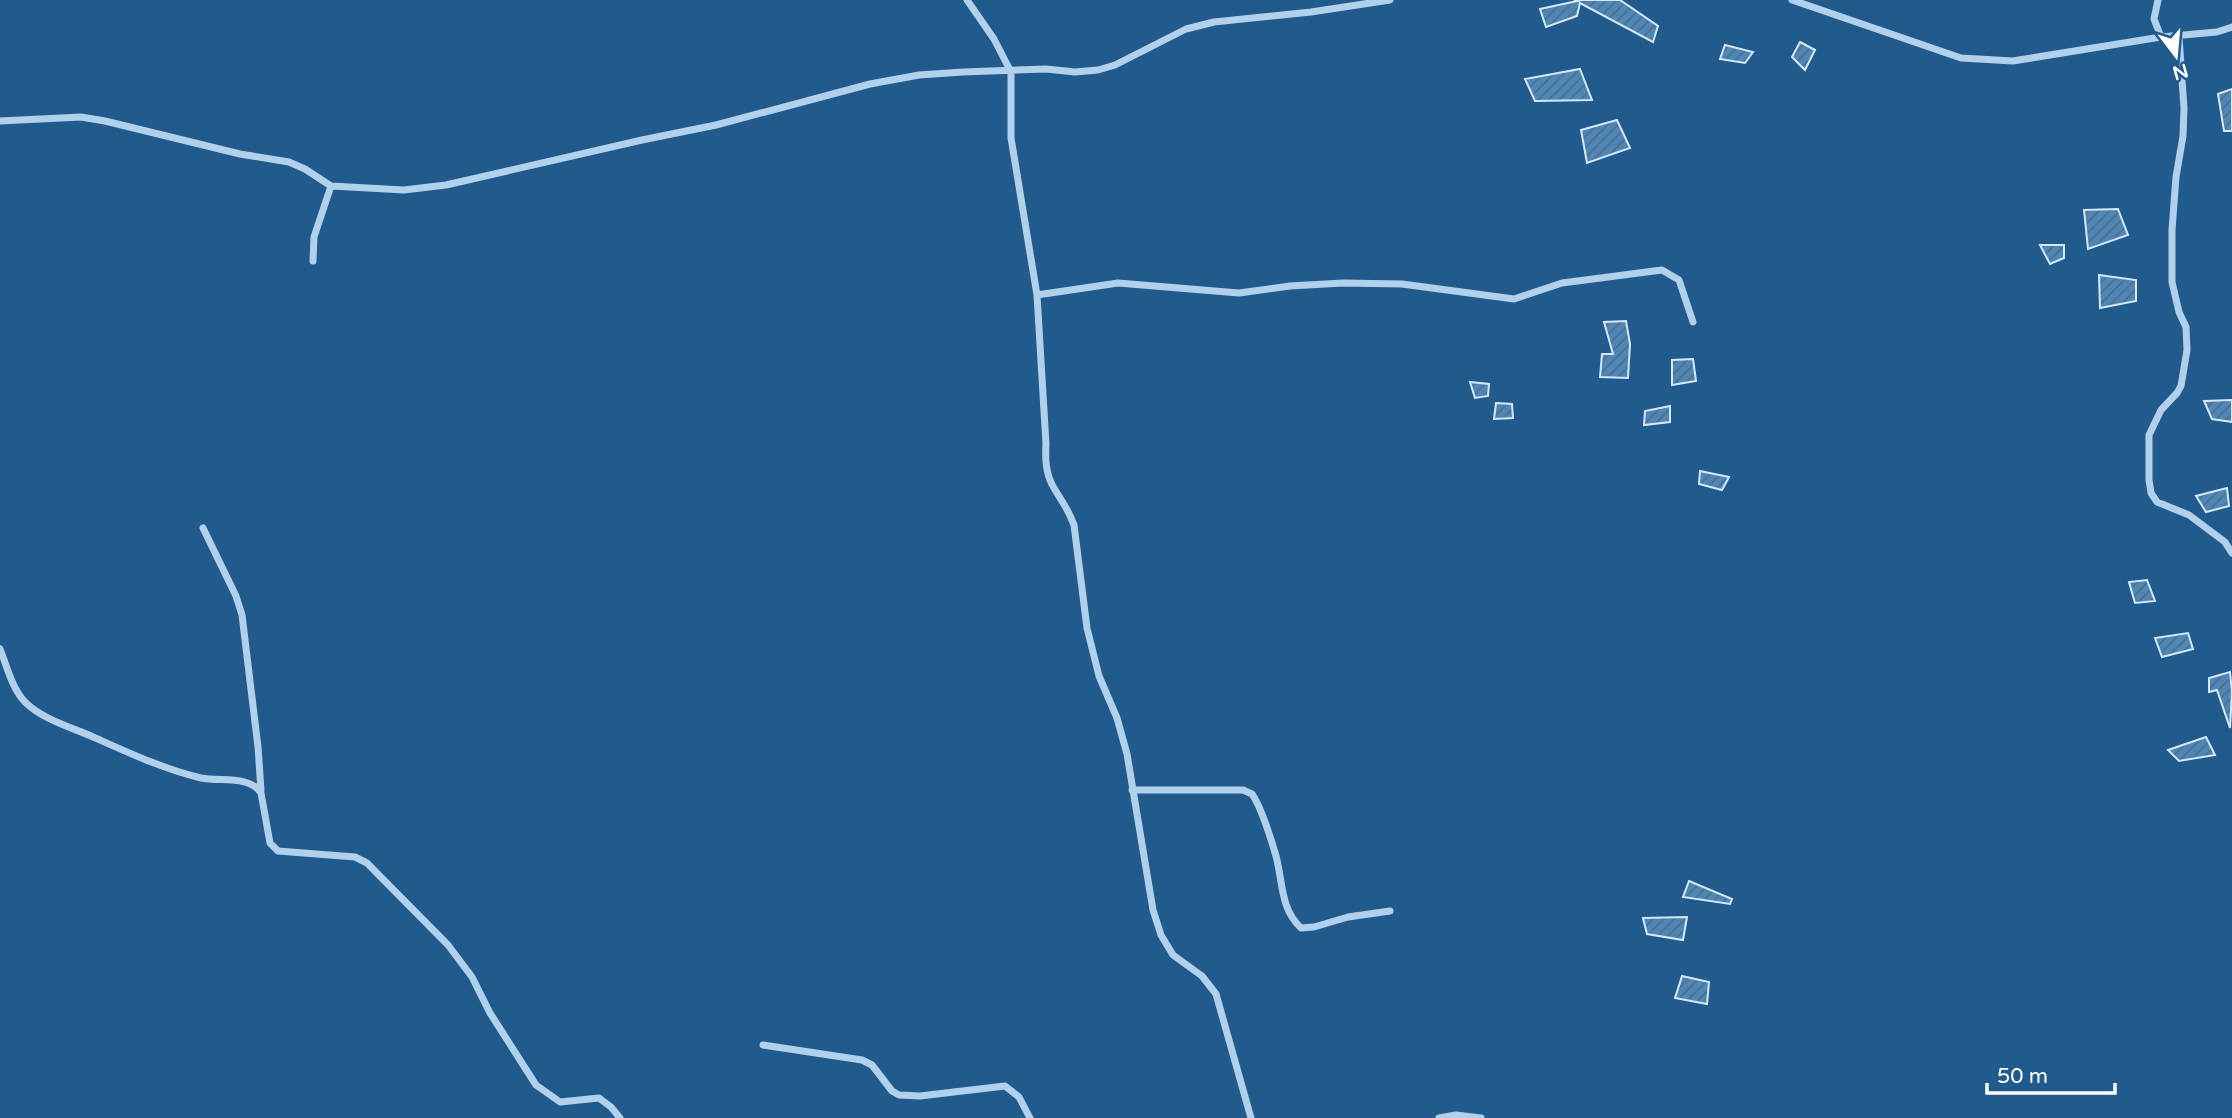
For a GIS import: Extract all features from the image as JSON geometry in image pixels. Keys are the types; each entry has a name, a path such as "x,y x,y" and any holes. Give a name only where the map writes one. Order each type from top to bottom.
{"street":[{"path":"967,0 1011,72 1012,138 1037,295 1046,444 1044,463 1054,493 1070,514 1074,525 1087,628 1099,676 1117,718 1127,754 1153,910 1161,935 1173,955 1202,976 1216,994 1251,1118"},
{"path":"0,121 81,117 105,121 240,155 289,162 331,186 404,190 446,186 716,125 870,84 919,75 1046,69 1075,72 1098,70 1125,61 1186,29 1214,22 1311,12 1390,0"},
{"path":"1792,0 1961,58 2013,61 2161,37 2217,33 2232,27"},
{"path":"2158,0 2154,19 2161,37"},
{"path":"2179,37 2183,69 2183,136 2176,177 2172,230 2172,282 2179,312 2186,327 2187,350 2181,386 2161,410 2149,435 2149,480 2151,493 2157,502 2189,515 2225,542 2232,553"},
{"path":"313,261 314,237 331,186"},
{"path":"1037,295 1118,283 1239,293 1343,283 1402,284 1514,299 1562,283 1662,270 1679,280 1693,322"},
{"path":"202,528 236,596 242,615 264,818 273,848 278,851 355,857 367,863 448,945 472,977 490,1013 536,1085 560,1102 598,1098 620,1118"},
{"path":"0,649 12,680 25,702 49,718 162,766 203,778 248,782 261,793"},
{"path":"1132,790 1243,790 1252,794 1276,857 1285,904 1293,920 1301,928 1390,911"},
{"path":"763,1045 862,1060 872,1065 892,1091 900,1096 1005,1086 1019,1097 1030,1118"},
{"path":"1439,1118 1456,1115 1481,1118"}],"building":[{"path":"1574,0 1620,0 1658,26 1653,42 1580,3 1577,16 1546,27 1540,9 1577,1"},
{"path":"1800,42 1815,50 1805,70 1792,57"},
{"path":"1725,45 1753,52 1745,63 1720,59"},
{"path":"1580,69 1592,100 1535,101 1525,79"},
{"path":"2232,89 2232,131 2224,131 2218,94"},
{"path":"1617,120 1630,148 1587,163 1581,130"},
{"path":"2118,209 2128,235 2088,249 2084,210"},
{"path":"2040,245 2064,245 2064,258 2050,264"},
{"path":"2099,275 2136,280 2136,301 2100,308"},
{"path":"1626,321 1630,344 1628,378 1600,377 1602,354 1613,354 1604,322"},
{"path":"1693,359 1696,381 1672,385 1672,360"},
{"path":"1470,382 1489,384 1488,396 1475,398"},
{"path":"2232,400 2232,422 2212,419 2204,401"},
{"path":"1496,403 1512,404 1513,418 1494,419"},
{"path":"1670,406 1670,422 1644,425 1645,411"},
{"path":"1700,471 1729,477 1722,490 1699,484"},
{"path":"2227,488 2229,506 2206,512 2196,496"},
{"path":"2147,580 2155,601 2135,603 2129,582"},
{"path":"2188,633 2193,649 2162,657 2155,638"},
{"path":"2230,672 2230,728 2217,690 2209,692 2209,678"},
{"path":"2206,737 2215,755 2179,761 2168,750"},
{"path":"1689,881 1732,899 1730,904 1683,897"},
{"path":"1687,917 1683,940 1647,934 1643,918"},
{"path":"1682,976 1709,982 1707,1004 1675,998"}]}
